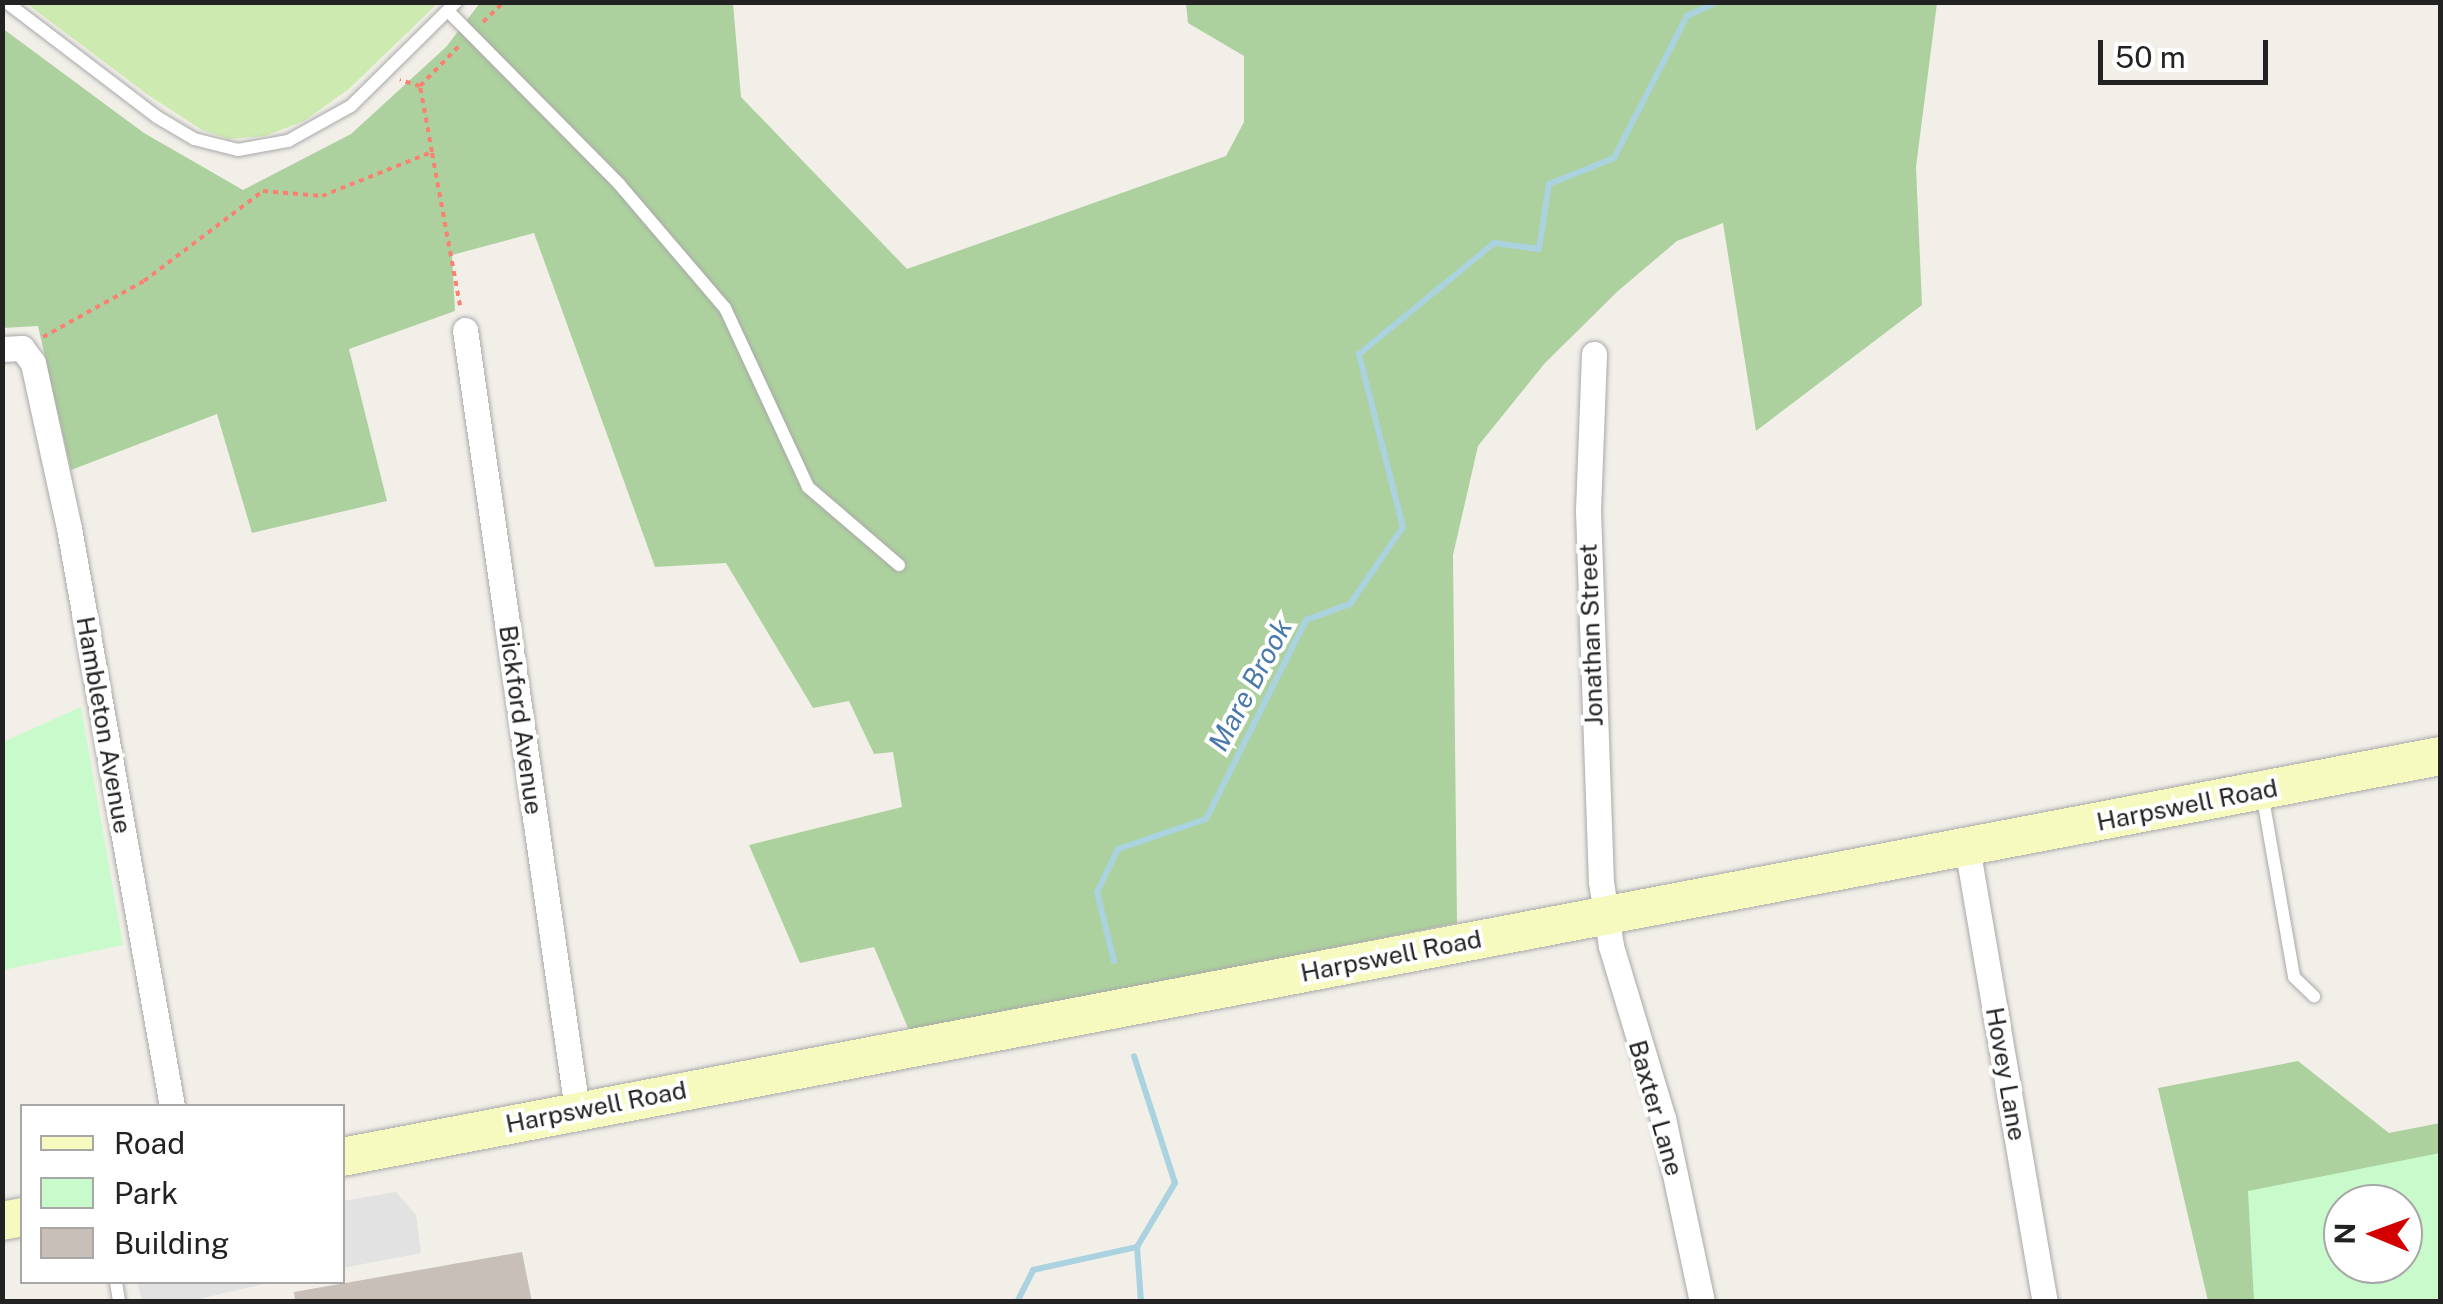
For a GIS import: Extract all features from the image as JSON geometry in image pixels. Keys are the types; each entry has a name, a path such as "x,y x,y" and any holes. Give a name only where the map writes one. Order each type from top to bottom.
{"main road":[{"name":"Harpswell Road","path":"345,1156 2440,756"}],"street":[{"name":"Bickford Avenue","path":"465,330 577,1110"},
{"name":"Hambleton Avenue","path":"12,349 33,363 70,528 172,1104"},
{"name":"Jonathan Street","path":"1594,354 1588,511 1605,916"},
{"name":"Hovey Lane","path":"1967,848 2045,1302"},
{"name":"Baxter Lane","path":"1605,916 1626,1003 1663,1118 1702,1302"}],"lane":[{"path":"6,2 158,117 194,139 238,150 288,141 352,106 453,7 619,184 725,308 808,486 899,565"},
{"path":"2261,790 2294,977 2314,996"}],"path":[{"path":"384,75 420,86 465,330"},
{"path":"12,349 144,281 263,191 322,196 432,152"}],"green space":[{"path":"26,3 438,3 349,89 304,121 265,136 229,139 202,130 148,95"},
{"path":"480,3 733,3 741,97 907,269 1226,156 1244,122 1244,56 1188,23 1186,3 1937,3 1916,167 1922,305 1756,431 1723,223 1677,241 1618,291 1545,363 1478,446 1453,555 1457,923 910,1033 874,947 800,963 749,845 902,807 893,752 874,754 849,701 813,708 726,563 655,567 534,233 452,255 455,311 349,349 387,501 252,533 217,414 71,470 38,326 3,328 2,28 144,133 243,190 351,134 446,47"},
{"path":"81,707 123,945 3,970 3,742"},
{"path":"2298,1061 2389,1133 2440,1123 2440,1301 2208,1301 2158,1088"},
{"path":"2440,1153 2440,1301 2254,1301 2248,1191"}],"shaded area":[{"path":"396,1192 416,1215 421,1253 345,1268 345,1201"},
{"path":"138,1284 263,1284 186,1302 142,1301"}],"building":[{"path":"522,1252 532,1302 295,1302 294,1292"}],"waterway":[{"name":"Mare Brook","path":"1114,961 1097,892 1118,849 1206,819 1306,620 1350,604 1403,527 1359,354 1494,243 1539,249 1549,184 1614,158 1687,16 1717,2"},
{"name":"Mare Brook","path":"1017,1302 1033,1270 1137,1247 1175,1183 1134,1056"},
{"path":"1137,1247 1141,1302"}]}
